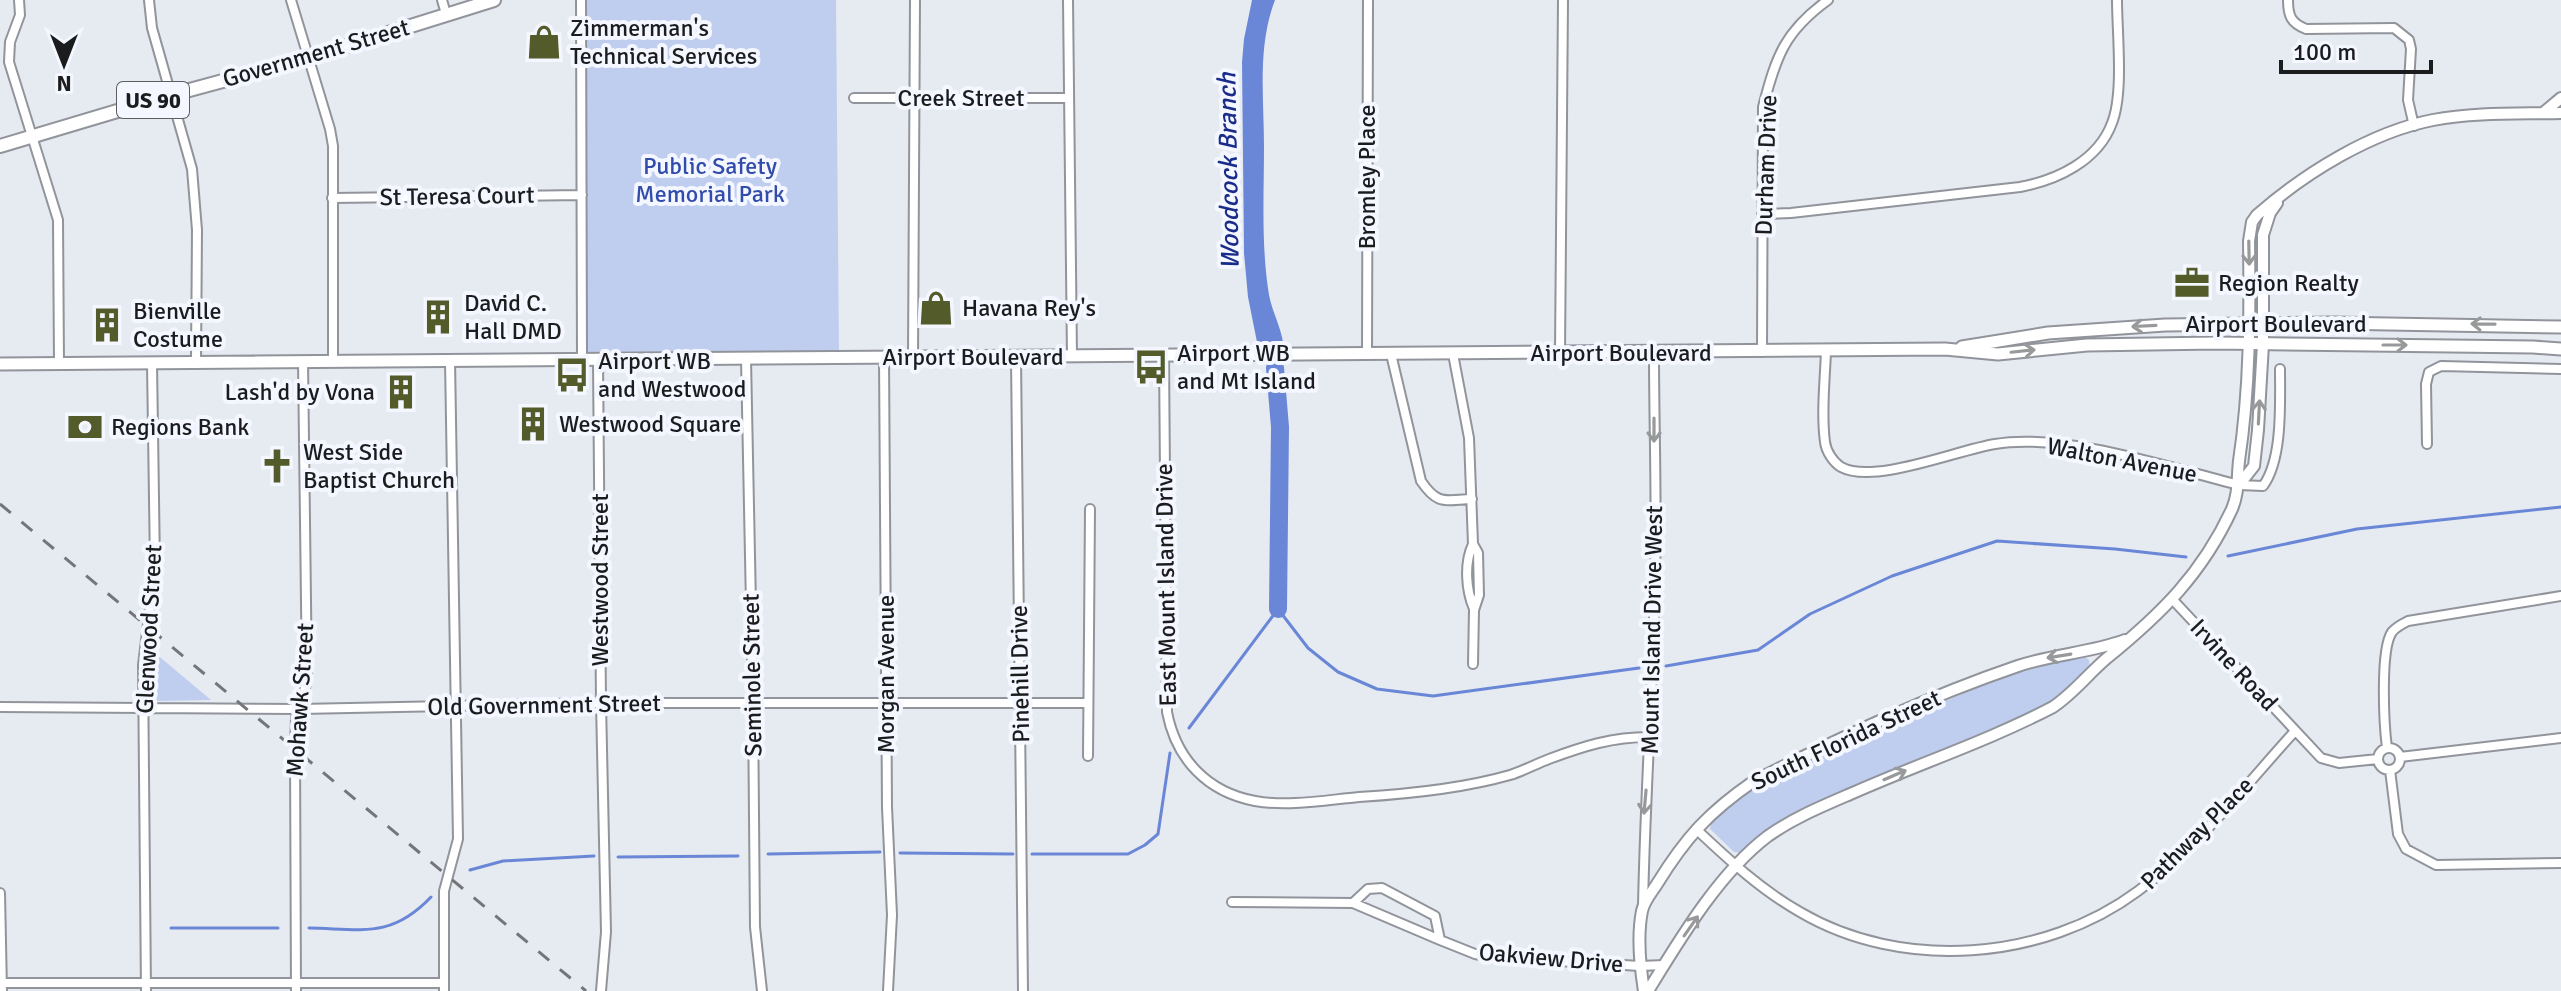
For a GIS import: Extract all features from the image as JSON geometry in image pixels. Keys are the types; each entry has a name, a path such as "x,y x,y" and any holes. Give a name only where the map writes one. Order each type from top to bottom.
{"main road":[{"name":"Government Street","path":"0,146 308,58 494,0"},
{"name":"Airport Boulevard","path":"1945,349 2048,333 2165,325 2450,324 2561,327"},
{"name":"Airport Boulevard","path":"0,364 1945,349 1998,354 2130,343 2561,349"}],"street":[{"path":"19,0 20,15 10,42 9,62 58,220 59,363"},
{"path":"149,0 152,28 192,169 197,230 196,362"},
{"path":"291,0 333,146 333,361"},
{"path":"442,0 446,14"},
{"path":"581,0 582,360"},
{"path":"913,357 915,0"},
{"path":"1068,0 1072,357"},
{"name":"Bromley Place","path":"1367,354 1368,0"},
{"path":"1560,353 1563,0"},
{"name":"Durham Drive","path":"1762,352 1763,107 1770,78 1791,32 1828,0"},
{"path":"1762,214 1959,194 2044,182 2066,173 2094,150 2112,126 2117,93 2117,0"},
{"path":"2288,0 2289,17 2295,25 2306,29 2394,28 2402,33 2409,40 2411,49 2408,100 2414,126 2453,117 2561,113"},
{"name":"Creek Street","path":"854,98 1068,98"},
{"path":"2543,113 2561,98"},
{"name":"South Florida Street","path":"1646,991 1736,866 1766,838 1809,812 2053,707 2173,600 2221,529 2233,507 2239,485 2249,344 2256,324 2263,235 2270,213 2282,197 2338,156 2414,126"},
{"name":"St Teresa Court","path":"332,198 582,195"},
{"name":"South Florida Street","path":"2239,485 2254,466 2258,430 2263,344 2256,324"},
{"name":"Walton Avenue","path":"1826,351 1825,445 1840,466 1858,472 1892,470 1997,443 2030,443 2070,445 2239,485"},
{"name":"Mount Island Drive West","path":"1643,908 1644,806 1649,765 1655,578 1654,353"},
{"path":"1391,354 1421,481 1430,494 1439,500 1472,499"},
{"path":"1453,354 1469,438 1473,544 1478,553 1479,595 1474,610 1473,664"},
{"name":"East Mount Island Drive","path":"1164,356 1167,712 1176,745 1207,780 1224,791 1257,802 1411,794 1511,775 1594,743 1621,737 1649,737"},
{"name":"Morgan Avenue","path":"884,357 887,807 892,915 888,991"},
{"name":"Pinehill Drive","path":"1016,357 1023,991"},
{"name":"Seminole Street","path":"746,359 755,927 762,991"},
{"path":"0,893 1,986 444,987 444,891 458,839 450,360"},
{"name":"Westwood Street","path":"598,360 606,932 601,991"},
{"name":"Mohawk Street","path":"296,987 296,718 307,681 303,361"},
{"name":"Glenwood Street","path":"146,987 143,665 155,566 152,363"},
{"path":"2427,444 2426,384 2429,372 2441,366 2561,369"},
{"path":"2239,485 2263,486 2272,468 2277,437 2280,369"},
{"path":"1088,756 1090,509"},
{"path":"2387,748 2384,659 2390,634 2397,627 2408,621 2561,596"},
{"name":"Irvine Road","path":"2173,600 2321,758 2339,763 2378,759"},
{"name":"South Florida Street","path":"1646,991 1640,966 1643,908 1669,865 1696,829 1718,807 1754,781 1922,703 2020,665 2098,650 2134,636"},
{"name":"Old Government Street","path":"0,707 300,709 601,703 1088,703"},
{"name":"Pathway Place","path":"1696,829 1754,882 1803,914 1842,932 1889,946 1932,951 1980,950 2057,934 2106,913 2139,891 2192,844 2295,731"},
{"path":"2400,757 2561,738"},
{"path":"2387,748 2397,751 2400,757 2396,767 2390,770 2383,768 2378,759 2381,751 2387,748"},
{"path":"2390,770 2398,834 2406,849 2416,855 2436,865 2561,863"},
{"name":"Oakview Drive","path":"1353,903 1368,889 1382,888 1435,916 1440,940"},
{"name":"Oakview Drive","path":"1232,902 1353,903 1466,951 1492,957 1664,965"}],"green space":[{"name":"Public Safety Memorial Park","path":"581,0 836,0 839,358 582,360"},
{"path":"150,648 211,700 157,701 149,697"},
{"path":"2085,657 2089,660 2090,670 2045,706 1802,810 1769,830 1742,853 1734,852 1710,829 1712,820 1761,783 1785,770 2018,670"}],"water":[{"path":"1252,0 1275,0 1266,36 1263,73 1264,239 1269,295 1283,342 1257,342 1248,297 1244,253 1242,62"}],"waterway":[{"name":"Woodcock Branch","path":"1275,368 1280,427 1278,609"},
{"path":"2228,556 2357,529 2561,507"},
{"path":"1666,666 1758,650 1810,614 1892,576 1997,541 2186,557"},
{"path":"1189,728 1278,609 1308,648 1338,672 1377,689 1433,696 1639,668"},
{"path":"1032,854 1128,854 1145,845 1158,834 1170,753"},
{"path":"768,854 880,852"},
{"path":"900,853 1013,854"},
{"path":"470,870 503,861 594,856"},
{"path":"618,857 738,856"},
{"path":"309,928 360,930 389,926 403,920 431,897"},
{"path":"171,928 278,928"}],"railway":[{"path":"0,504 586,991"}],"place":[{"name":"Zimmerman's Technical Services","path":"544,42"},
{"name":"Region Realty","path":"2192,283"},
{"name":"Havana Rey's","path":"936,308"},
{"name":"David C. Hall DMD","path":"438,317"},
{"name":"Bienville Costume","path":"107,325"},
{"name":"Airport WB and Mt Island","path":"1151,367"},
{"name":"Airport WB and Westwood","path":"572,375"},
{"name":"Lash'd by Vona","path":"401,392"},
{"name":"Westwood Square","path":"533,424"},
{"name":"Regions Bank","path":"85,427"},
{"name":"West Side Baptist Church","path":"277,466"}]}
